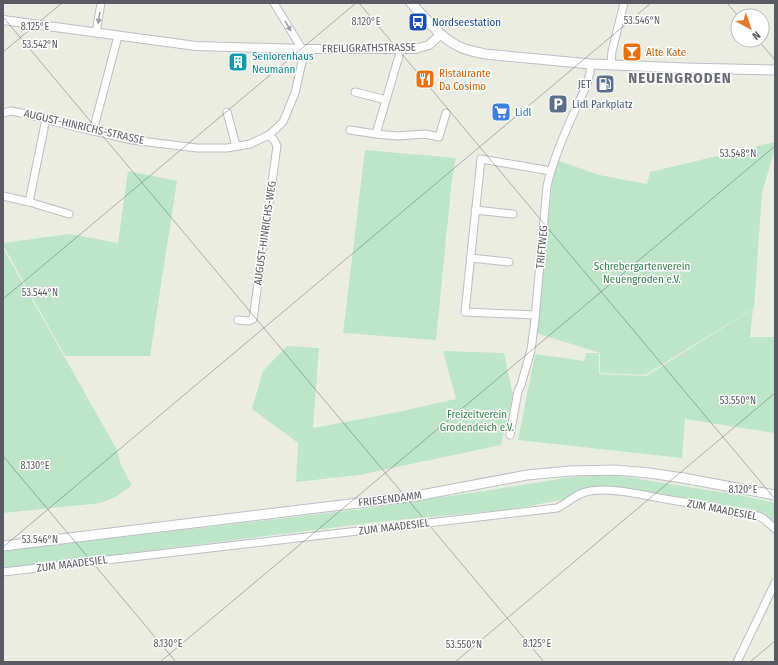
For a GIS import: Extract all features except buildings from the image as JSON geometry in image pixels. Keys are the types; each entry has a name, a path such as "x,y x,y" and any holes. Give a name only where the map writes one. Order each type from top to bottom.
{"main road":[{"path":"411,3 441,34 453,44 470,51 485,54 591,64 775,70"},
{"name":"FRIESENDAMM","path":"3,546 416,496 527,476 570,471 615,470 649,473 775,495"}],"street":[{"path":"96,32 101,3"},
{"path":"274,3 303,49"},
{"path":"611,65 612,51 624,3"},
{"name":"FREILIGRATHSTRASSE","path":"3,20 196,46 303,49 415,49 429,45 441,34"},
{"path":"93,131 118,36"},
{"name":"AUGUST-HINRICHS-STRASSE","path":"3,113 11,111 132,140 197,148 227,148 250,144 269,136 283,122 295,93 303,49"},
{"path":"376,134 401,49"},
{"name":"TRIFTWEG","path":"510,436 518,391 530,350 535,315 547,186 551,171 588,82 591,64"},
{"path":"355,92 386,100"},
{"path":"227,112 236,146"},
{"path":"350,130 397,136 425,134 439,137 446,113"},
{"path":"29,202 46,119"},
{"name":"AUGUST-HINRICHS-WEG","path":"238,320 248,321 253,319 277,146 274,140 269,136"},
{"path":"535,315 465,312 475,210 481,159 551,171"},
{"path":"3,196 70,214"},
{"path":"475,210 513,214"},
{"path":"470,258 509,262"},
{"name":"ZUM MAADESIEL","path":"3,572 557,508 563,506 584,492 610,490 758,516 764,519 775,529"},
{"path":"737,662 775,584"}],"green space":[{"name":"Schrebergartenverein Neuengroden e.V.","path":"775,142 775,148 762,193 754,308 645,375 600,373 600,353 536,333 553,176 559,161 599,175 647,184 650,172"},
{"path":"365,150 456,158 452,179 436,340 343,333"},
{"path":"128,171 177,181 150,356 65,356 3,243 70,234 118,243"},
{"path":"3,248 117,450 121,465 131,484 131,486 117,496 101,503 3,513"},
{"path":"753,309 750,337 775,337 775,433 685,419 682,458 518,440 535,354 584,361 586,353 599,353 599,374 646,376"},
{"name":"Freizeitverein Grodendeich e.V.","path":"287,346 319,348 313,428 456,399 443,351 504,353 513,396 501,445 359,475 296,482 298,443 252,409 263,371"},
{"path":"613,475 739,495 775,503 775,525 756,510 609,486 584,488 565,499 515,509 386,521 3,569 3,551 362,509 572,477"}],"place":[{"name":"Nordseestation","path":"418,22"},
{"name":"Alte Kate","path":"632,52"},
{"name":"Seniorenhaus Neumann","path":"238,62"},
{"name":"Ristaurante Da Cosimo","path":"425,79"},
{"name":"JET","path":"605,84"},
{"name":"Lidl Parkplatz","path":"558,104"},
{"name":"Lidl","path":"501,112"}],"district":[{"name":"NEUENGRODEN","path":"680,78"}]}
